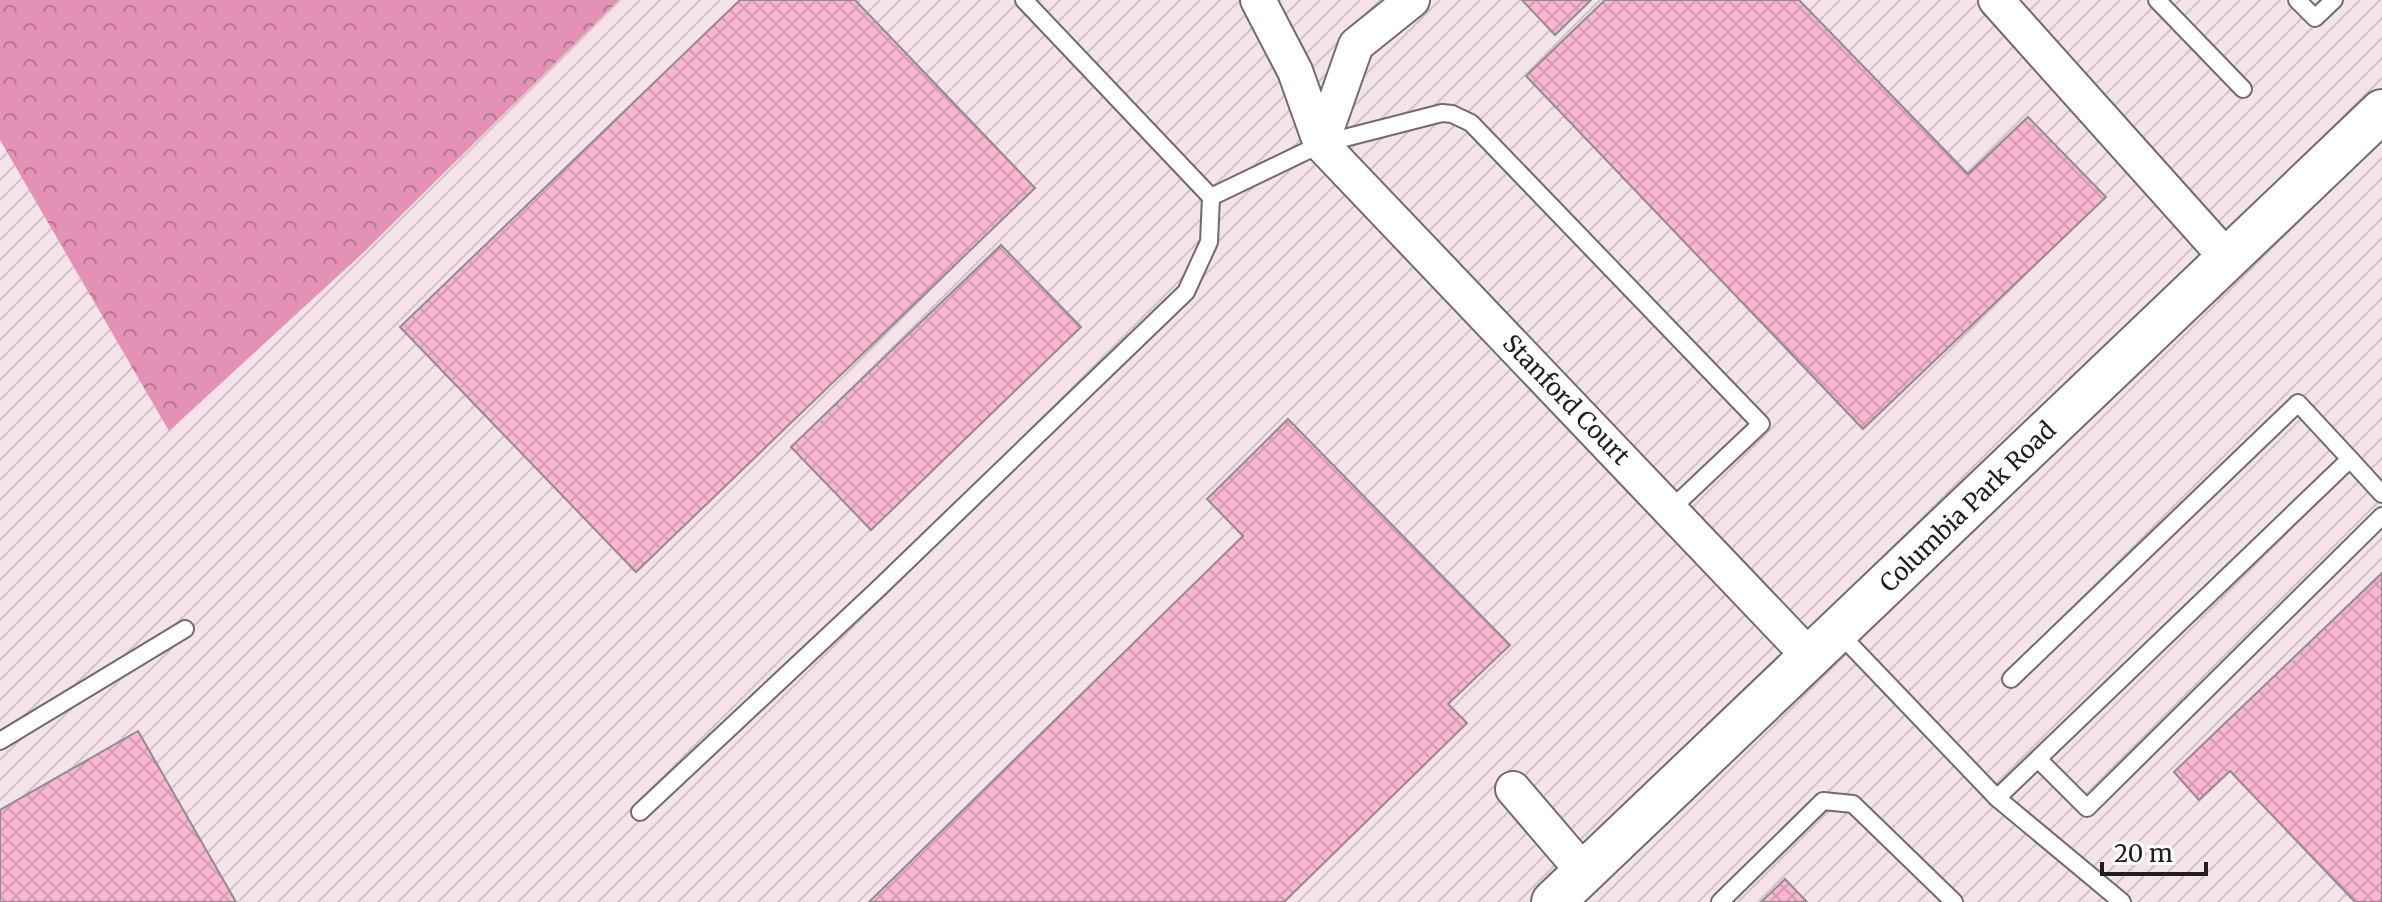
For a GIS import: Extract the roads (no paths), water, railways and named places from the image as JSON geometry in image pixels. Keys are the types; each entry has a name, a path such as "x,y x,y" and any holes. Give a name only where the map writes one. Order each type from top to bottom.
{"street":[{"path":"1258,0 1295,71 1321,144"},
{"path":"1321,144 1356,45 1412,0"},
{"path":"1996,0 2228,259"},
{"name":"Columbia Park Road","path":"1553,902 2382,111"},
{"name":"Stanford Court","path":"1321,144 1670,510 1824,644"},
{"path":"1513,789 1584,872"}],"lane":[{"path":"640,812 877,590 1186,292 1209,242 1211,197 1024,0"},
{"path":"2157,0 2243,89"},
{"path":"2297,0 2315,18 2334,0"},
{"path":"1211,197 1321,144 1442,113 1463,118 1485,137 1761,424 1670,510"},
{"path":"2011,679 2298,403 2382,494"},
{"path":"1997,798 2350,459"},
{"path":"2038,759 2087,808 2382,516"},
{"path":"0,741 185,629"},
{"path":"1824,644 1997,798 2122,902"},
{"path":"1720,902 1823,801 1853,804 1954,902"}]}
